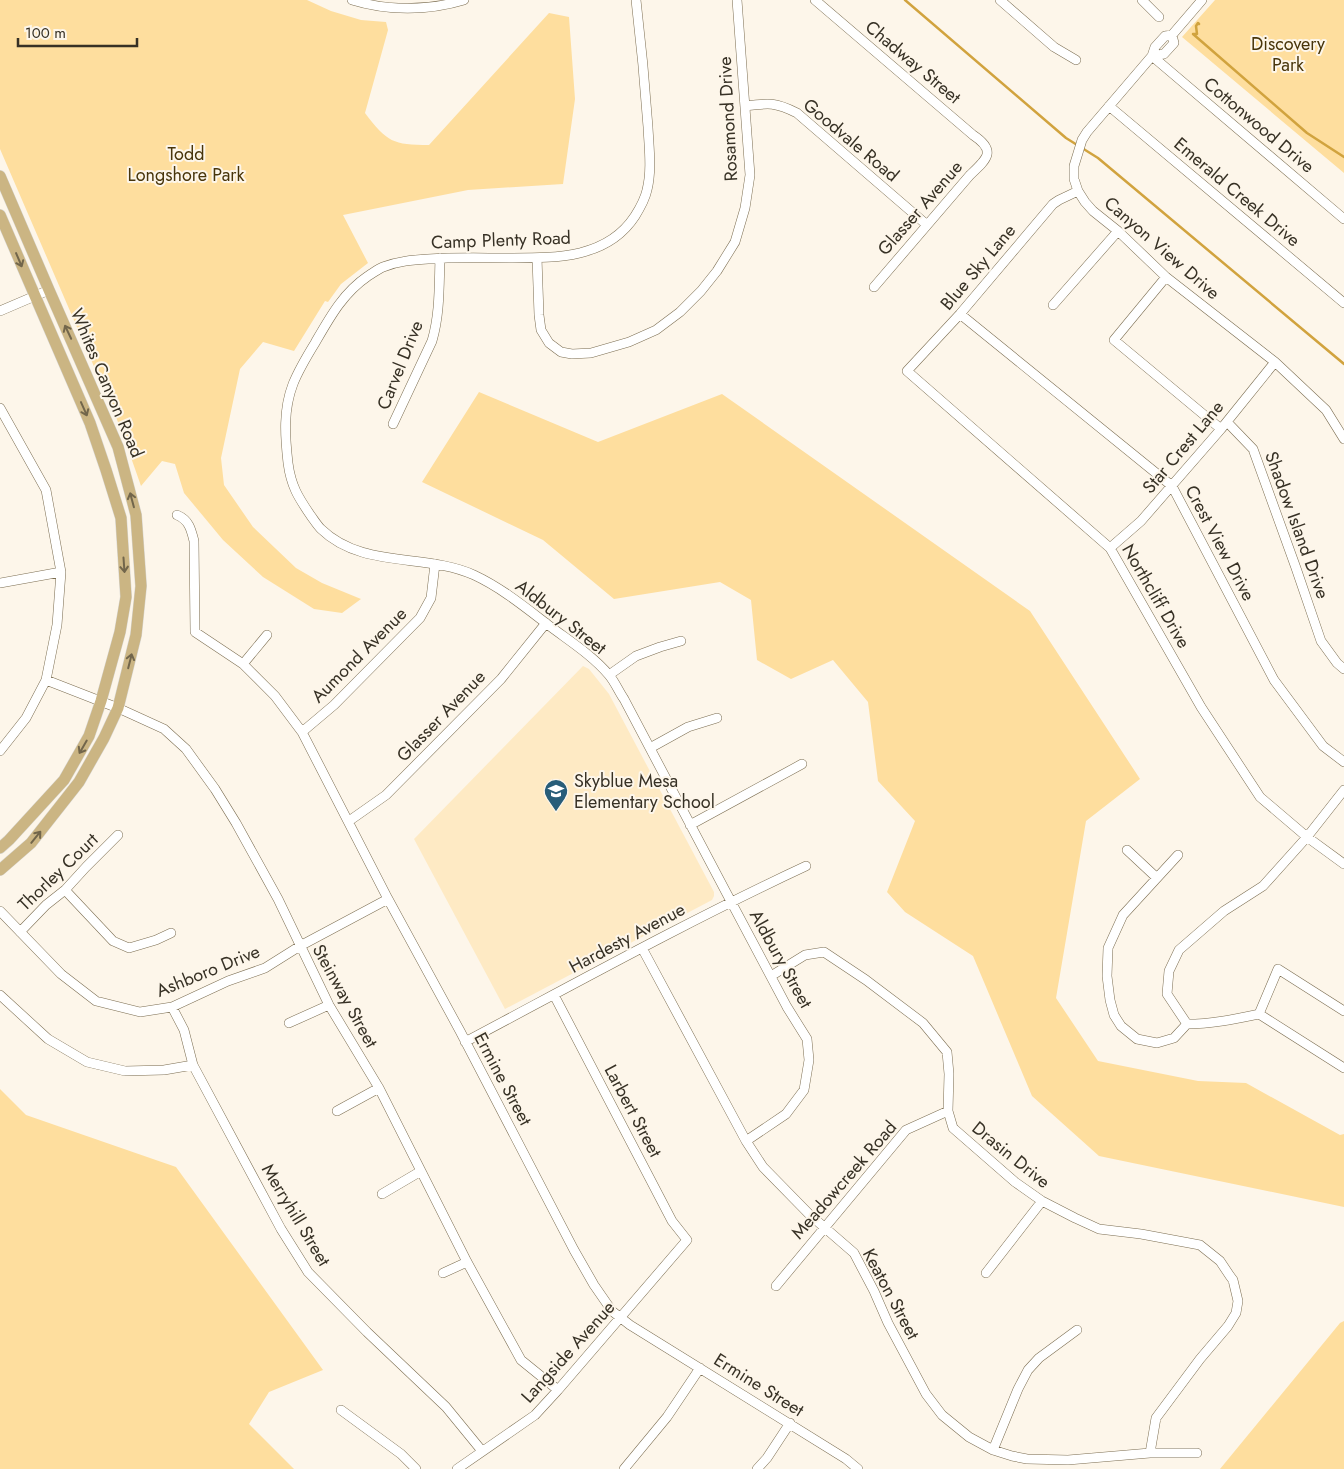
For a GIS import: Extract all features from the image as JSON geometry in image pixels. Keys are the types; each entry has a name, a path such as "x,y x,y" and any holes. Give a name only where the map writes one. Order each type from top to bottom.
{"main road":[{"name":"Whites Canyon Road","path":"0,176 118,447 136,515 141,586 136,635 118,708 104,738 79,782 31,843 0,870"},
{"name":"Whites Canyon Road","path":"0,215 90,423 121,518 126,597 120,632 101,701 89,736 64,780 0,848"}],"street":[{"path":"352,0 385,6 414,8 440,6 464,0"},
{"name":"Camp Plenty Road","path":"287,448 288,398 297,374 335,308 361,281 381,267 407,260 537,258 573,255 593,250 612,240 633,220 646,194 649,179 646,92 636,0"},
{"name":"Rosamond Drive","path":"537,258 541,330 549,343 561,352 591,354 629,342 656,330 680,312 701,291 735,242 745,208 750,175 737,0"},
{"name":"Chadway Street","path":"815,0 966,129 984,142 987,149"},
{"path":"1000,0 1054,47 1076,60"},
{"path":"1142,0 1159,17"},
{"name":"Canyon View Drive","path":"1202,0 1172,34 1164,36 1155,47 1152,56 1086,132 1074,166 1074,179 1078,192 1093,211 1118,231 1166,277 1275,362 1326,410 1344,439"},
{"name":"Cottonwood Drive","path":"1152,56 1344,219"},
{"name":"Goodvale Road","path":"745,106 765,103 782,105 797,113 927,225"},
{"name":"Emerald Creek Drive","path":"1109,106 1344,303"},
{"name":"Glasser Avenue","path":"874,287 970,175 981,165 986,158 987,149"},
{"name":"Blue Sky Lane","path":"907,371 960,314 1053,204 1078,192"},
{"path":"1053,305 1118,231"},
{"name":"Carvel Drive","path":"394,424 432,341 436,327 439,302 440,258"},
{"name":"Shadow Island Drive","path":"1166,277 1114,340 1253,448 1320,641 1337,663 1344,668"},
{"path":"0,311 49,290"},
{"name":"Crest View Drive","path":"960,314 1172,486 1274,680 1323,746 1344,762"},
{"name":"Star Crest Lane","path":"1110,548 1141,521 1224,426 1275,362"},
{"name":"Northcliff Drive","path":"907,371 1110,548 1201,707 1260,797 1307,837 1344,864"},
{"path":"0,408 46,490 61,572 57,625 46,680 26,718 0,751"},
{"name":"Aldbury Street","path":"287,448 290,480 299,499 320,528 335,540 354,550 374,555 435,564 471,574 496,587 546,623 580,648 609,675 624,699 787,1006 807,1039 809,1060 804,1090 786,1114 746,1141"},
{"name":"Ermine Street","path":"177,515 188,522 194,541 195,632 243,664 274,696 302,732 574,1250 594,1285 612,1311 620,1318 790,1423 846,1459 858,1469"},
{"name":"Aumond Avenue","path":"302,732 334,705 420,618 431,598 435,564"},
{"path":"0,583 61,572"},
{"name":"Glasser Avenue","path":"349,821 386,796 501,679 546,623"},
{"path":"243,664 266,635"},
{"path":"609,675 636,656 681,641"},
{"name":"Steinway Street","path":"46,680 118,708 164,729 186,749 215,789 278,899 329,1005 379,1088 467,1262 521,1360 558,1390"},
{"path":"650,748 688,727 716,718"},
{"path":"690,825 802,764"},
{"path":"1187,1024 1167,994 1169,971 1179,950 1224,911 1262,886 1307,837 1344,790"},
{"name":"Thorley Court","path":"20,932 46,905 65,890 118,835"},
{"path":"1127,850 1157,878"},
{"path":"1178,856 1123,915 1108,948 1107,976 1110,1000 1114,1015 1121,1026 1137,1040 1156,1043 1174,1038 1187,1024 1205,1024 1259,1014 1344,1068"},
{"name":"Hardesty Avenue","path":"465,1042 731,902 806,866"},
{"path":"65,890 113,941 129,948 171,934"},
{"name":"Ashboro Drive","path":"0,911 61,974 96,1001 140,1012 172,1007 228,981 265,968 300,946 388,899"},
{"name":"Keaton Street","path":"642,948 746,1141 763,1167 805,1210 854,1253 888,1323 926,1394 942,1415 969,1437 993,1450 1027,1459 1068,1465 1150,1453 1196,1453"},
{"name":"Drasin Drive","path":"771,976 805,955 824,952 866,980 923,1023 947,1052 949,1074 948,1111 953,1128 1015,1182 1042,1202 1100,1229 1141,1234 1200,1245 1220,1261 1232,1280 1238,1301 1236,1313 1228,1326 1200,1359 1156,1418 1150,1453"},
{"path":"1259,1014 1278,969 1344,1011"},
{"path":"0,995 48,1039 87,1062 125,1071 164,1070 193,1066"},
{"name":"Larbert Street","path":"554,995 672,1221 688,1240"},
{"path":"289,1024 329,1005"},
{"name":"Merryhill Street","path":"172,1007 184,1030 193,1066 281,1229 308,1272 446,1408 482,1451"},
{"path":"337,1111 379,1088"},
{"name":"Meadowcreek Road","path":"776,1286 906,1130 948,1111"},
{"path":"382,1194 421,1171"},
{"path":"986,1273 1042,1202"},
{"name":"Langside Avenue","path":"457,1469 534,1415 558,1390 688,1240"},
{"path":"443,1273 467,1262"},
{"path":"993,1450 1018,1389 1028,1370 1039,1358 1077,1330"},
{"path":"624,1469 667,1417 700,1368"},
{"path":"341,1410 401,1454 416,1469"},
{"path":"757,1469 767,1458 790,1423"}],"shaded area":[{"name":"Skyblue Mesa Elementary School","path":"583,666 589,669 609,694 714,892 714,896 712,900 505,1009 414,839"}],"green space":[{"name":"Todd Longshore Park","path":"0,0 307,0 331,11 361,20 386,22 388,30 365,113 385,136 399,143 417,145 429,145 549,13 569,17 575,99 563,184 468,190 343,215 368,263 341,284 328,302 325,301 294,351 263,342 240,369 221,458 224,485 253,527 296,568 322,583 361,599 342,613 314,609 263,577 223,540 184,493 175,464 162,461 141,486 121,429 0,149"},
{"name":"Discovery Park","path":"1215,0 1344,0 1344,173 1182,37"},
{"path":"479,392 598,442 722,394 1030,611 1140,779 1086,821 1056,998 1098,1061 1198,1081 1246,1083 1340,1135 1344,1134 1344,1207 1099,1156 1032,1096 973,956 905,912 887,892 915,821 878,781 868,702 833,660 791,679 757,660 751,600 720,582 614,599 543,540 422,482"},
{"path":"0,1089 26,1115 176,1167 323,1370 269,1392 249,1424 294,1469 0,1469"},
{"path":"1344,1321 1344,1469 1220,1469 1340,1323"}],"waterway":[{"path":"905,0 1066,138 1098,158 1344,364"},
{"path":"1199,24 1196,26 1197,34 1193,34 1307,133 1344,157"}],"place":[{"name":"Skyblue Mesa Elementary School","path":"556,812"}]}
